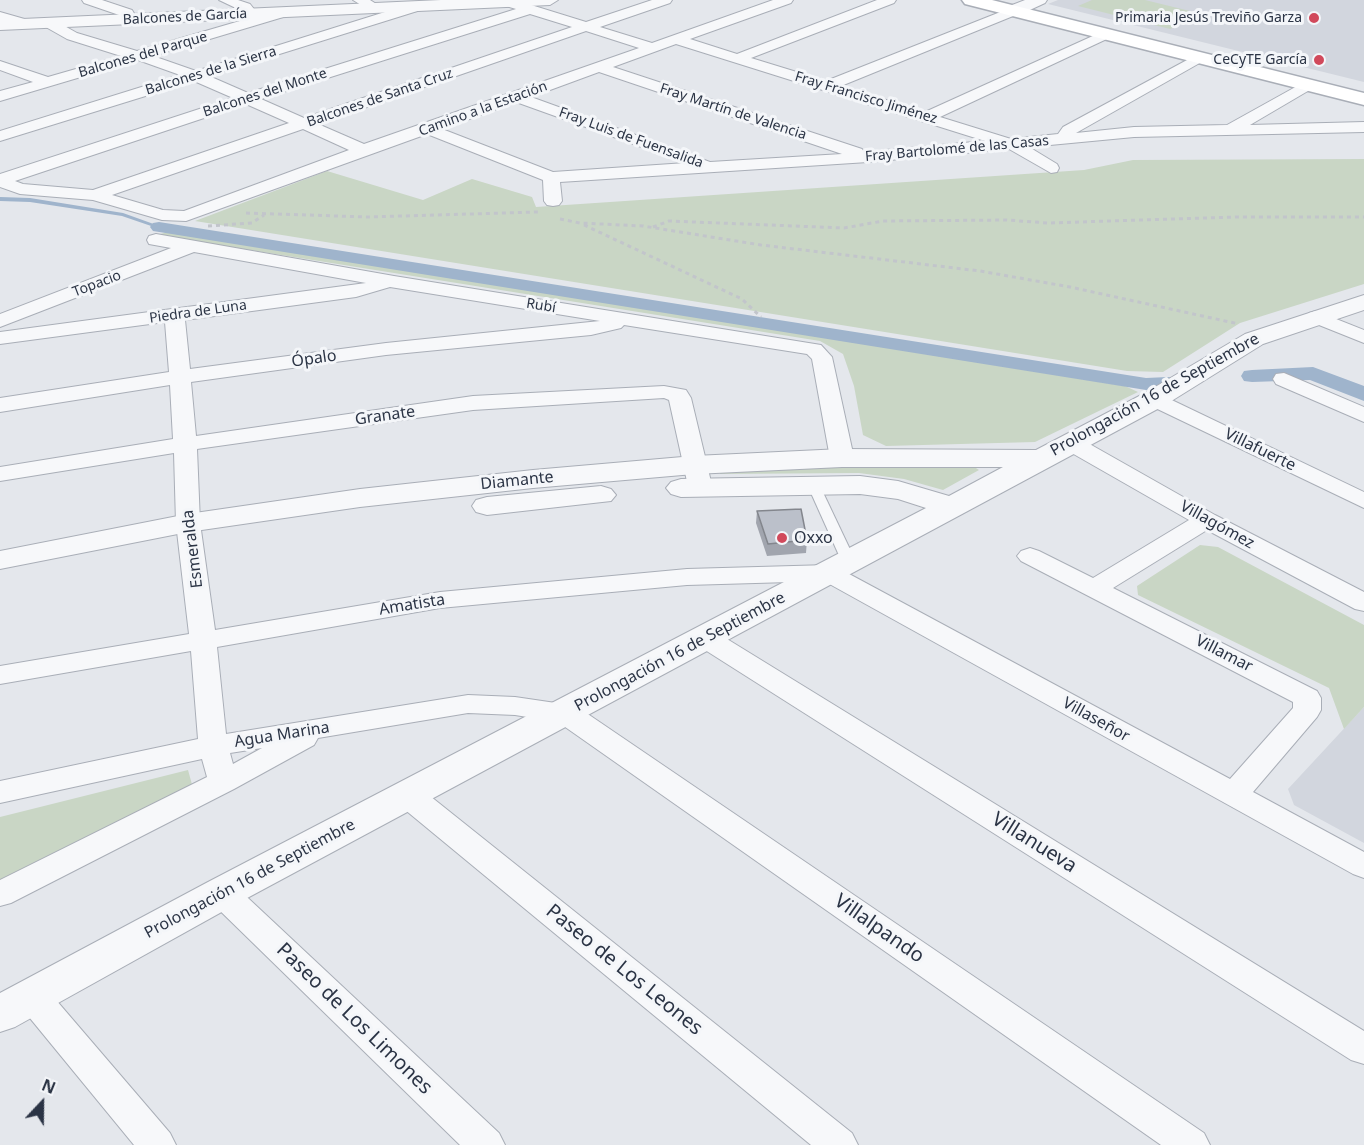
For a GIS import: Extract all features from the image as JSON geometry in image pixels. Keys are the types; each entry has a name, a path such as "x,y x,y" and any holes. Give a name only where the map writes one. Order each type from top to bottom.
{"main road":[{"path":"971,0 1023,4 1364,89"},
{"path":"1023,4 1106,34 1364,99"}],"street":[{"path":"89,0 127,13 131,20"},
{"path":"226,0 245,7 251,14"},
{"name":"Balcones de García","path":"0,25 251,14 367,4 423,5 550,0"},
{"name":"Balcones de Santa Cruz","path":"94,195 665,0"},
{"name":"Camino a la Estación","path":"183,216 786,0"},
{"path":"740,58 889,0"},
{"path":"503,1 650,47"},
{"path":"828,86 1023,4"},
{"name":"Balcones de la Sierra","path":"0,136 423,5"},
{"name":"Balcones del Monte","path":"0,181 245,99 531,9"},
{"name":"Balcones del Parque","path":"0,96 285,12"},
{"path":"0,16 23,23"},
{"path":"49,23 72,36 194,75 363,150"},
{"path":"927,117 1106,34"},
{"name":"Fray Francisco Jiménez","path":"674,39 1015,145 1051,168"},
{"path":"1064,139 1069,130 1200,57"},
{"path":"0,65 48,82"},
{"name":"Fray Martín de Valencia","path":"598,67 868,157"},
{"path":"1230,130 1308,85"},
{"name":"Fray Luis de Fuensalida","path":"516,97 711,167"},
{"name":"Fray Bartolomé de las Casas","path":"551,177 868,157 1015,145 1134,132 1364,127"},
{"path":"427,129 551,177 550,211"},
{"path":"0,181 20,189 94,195 162,215 183,216"},
{"name":"Rubí","path":"156,240 394,282 814,349 822,357 842,458"},
{"name":"Topacio","path":"0,321 194,246"},
{"name":"Piedra de Luna","path":"0,338 356,291 394,282"},
{"name":"Prolongación 16 de Septiembre","path":"0,1014 222,893 567,713 704,637 839,568 1038,459 1155,399 1254,339 1364,302"},
{"name":"Esmeralda","path":"175,315 190,532 213,746 223,782"},
{"path":"1316,317 1364,337"},
{"name":"Ópalo","path":"0,405 180,377 386,349 591,329 629,320"},
{"path":"1284,379 1364,415"},
{"name":"Granate","path":"0,474 185,444 473,403 664,392 678,395 680,398 697,475"},
{"name":"Villafuerte","path":"1155,399 1364,501"},
{"name":"Villagómez","path":"1071,442 1206,520 1364,603"},
{"name":"Diamante","path":"0,560 190,532 364,517 842,458 1038,459"},
{"name":"Diamante","path":"697,475 813,484 860,485 898,490 930,498 951,508"},
{"path":"1095,588 1206,520"},
{"name":"Diamante","path":"0,582 190,532"},
{"name":"Villamar","path":"1030,556 1307,698 1307,711 1234,794"},
{"name":"Amatista","path":"0,675 440,600 687,578 839,568"},
{"name":"Villaseñor","path":"839,568 1364,866"},
{"name":"Villanueva","path":"704,637 1364,1049"},
{"name":"Agua Marina","path":"0,792 213,746 468,704 515,706 567,713"},
{"name":"Villalpando","path":"567,713 1191,1145"},
{"path":"0,894 223,782 321,728"},
{"name":"Paseo de Los Leones","path":"409,796 839,1145"},
{"name":"Paseo de Los Limones","path":"222,893 486,1145"},
{"path":"32,996 157,1145"}],"lane":[{"path":"813,484 839,568"}],"path":[{"path":"223,202 248,214 368,216 550,211 742,299 761,316"},
{"path":"183,216 212,228 252,223 266,214"},
{"path":"653,227 669,221 844,228 883,221 1007,220 1048,223 1235,217 1364,217"},
{"path":"580,223 653,227 761,245 980,271 1070,287 1181,313 1204,315 1279,330"}],"shaded area":[{"name":"CeCyTE García","path":"1058,0 1364,0 1364,82 1048,4"},
{"path":"1364,707 1364,843 1294,805 1288,789"}],"green space":[{"path":"1092,0 1145,0 1202,14 1170,29 1078,6"},
{"path":"1364,159 1364,284 1240,323 1163,372 1127,371 195,221 327,171 423,200 472,179 532,197 536,207 1084,170 1133,160"},
{"path":"168,232 1125,386 1138,392 1035,442 886,446 863,435 854,386 843,354 820,341 156,235"},
{"path":"968,463 979,470 943,490 904,479 859,473 720,474 720,470"},
{"path":"1200,545 1218,547 1364,625 1364,707 1344,729 1329,688 1138,595 1137,586"},
{"path":"188,770 193,788 0,883 0,817"}],"building":[{"path":"801,509 807,540 768,544 757,511"}],"waterway":[{"path":"0,199 30,200 123,215 159,227"},
{"path":"159,227 1146,384 1168,383"},
{"path":"1252,376 1313,373 1364,394"}],"place":[{"name":"Primaria Jesús Treviño Garza","path":"1314,18"},
{"name":"CeCyTE García","path":"1319,60"},
{"name":"Oxxo","path":"782,538"}]}
